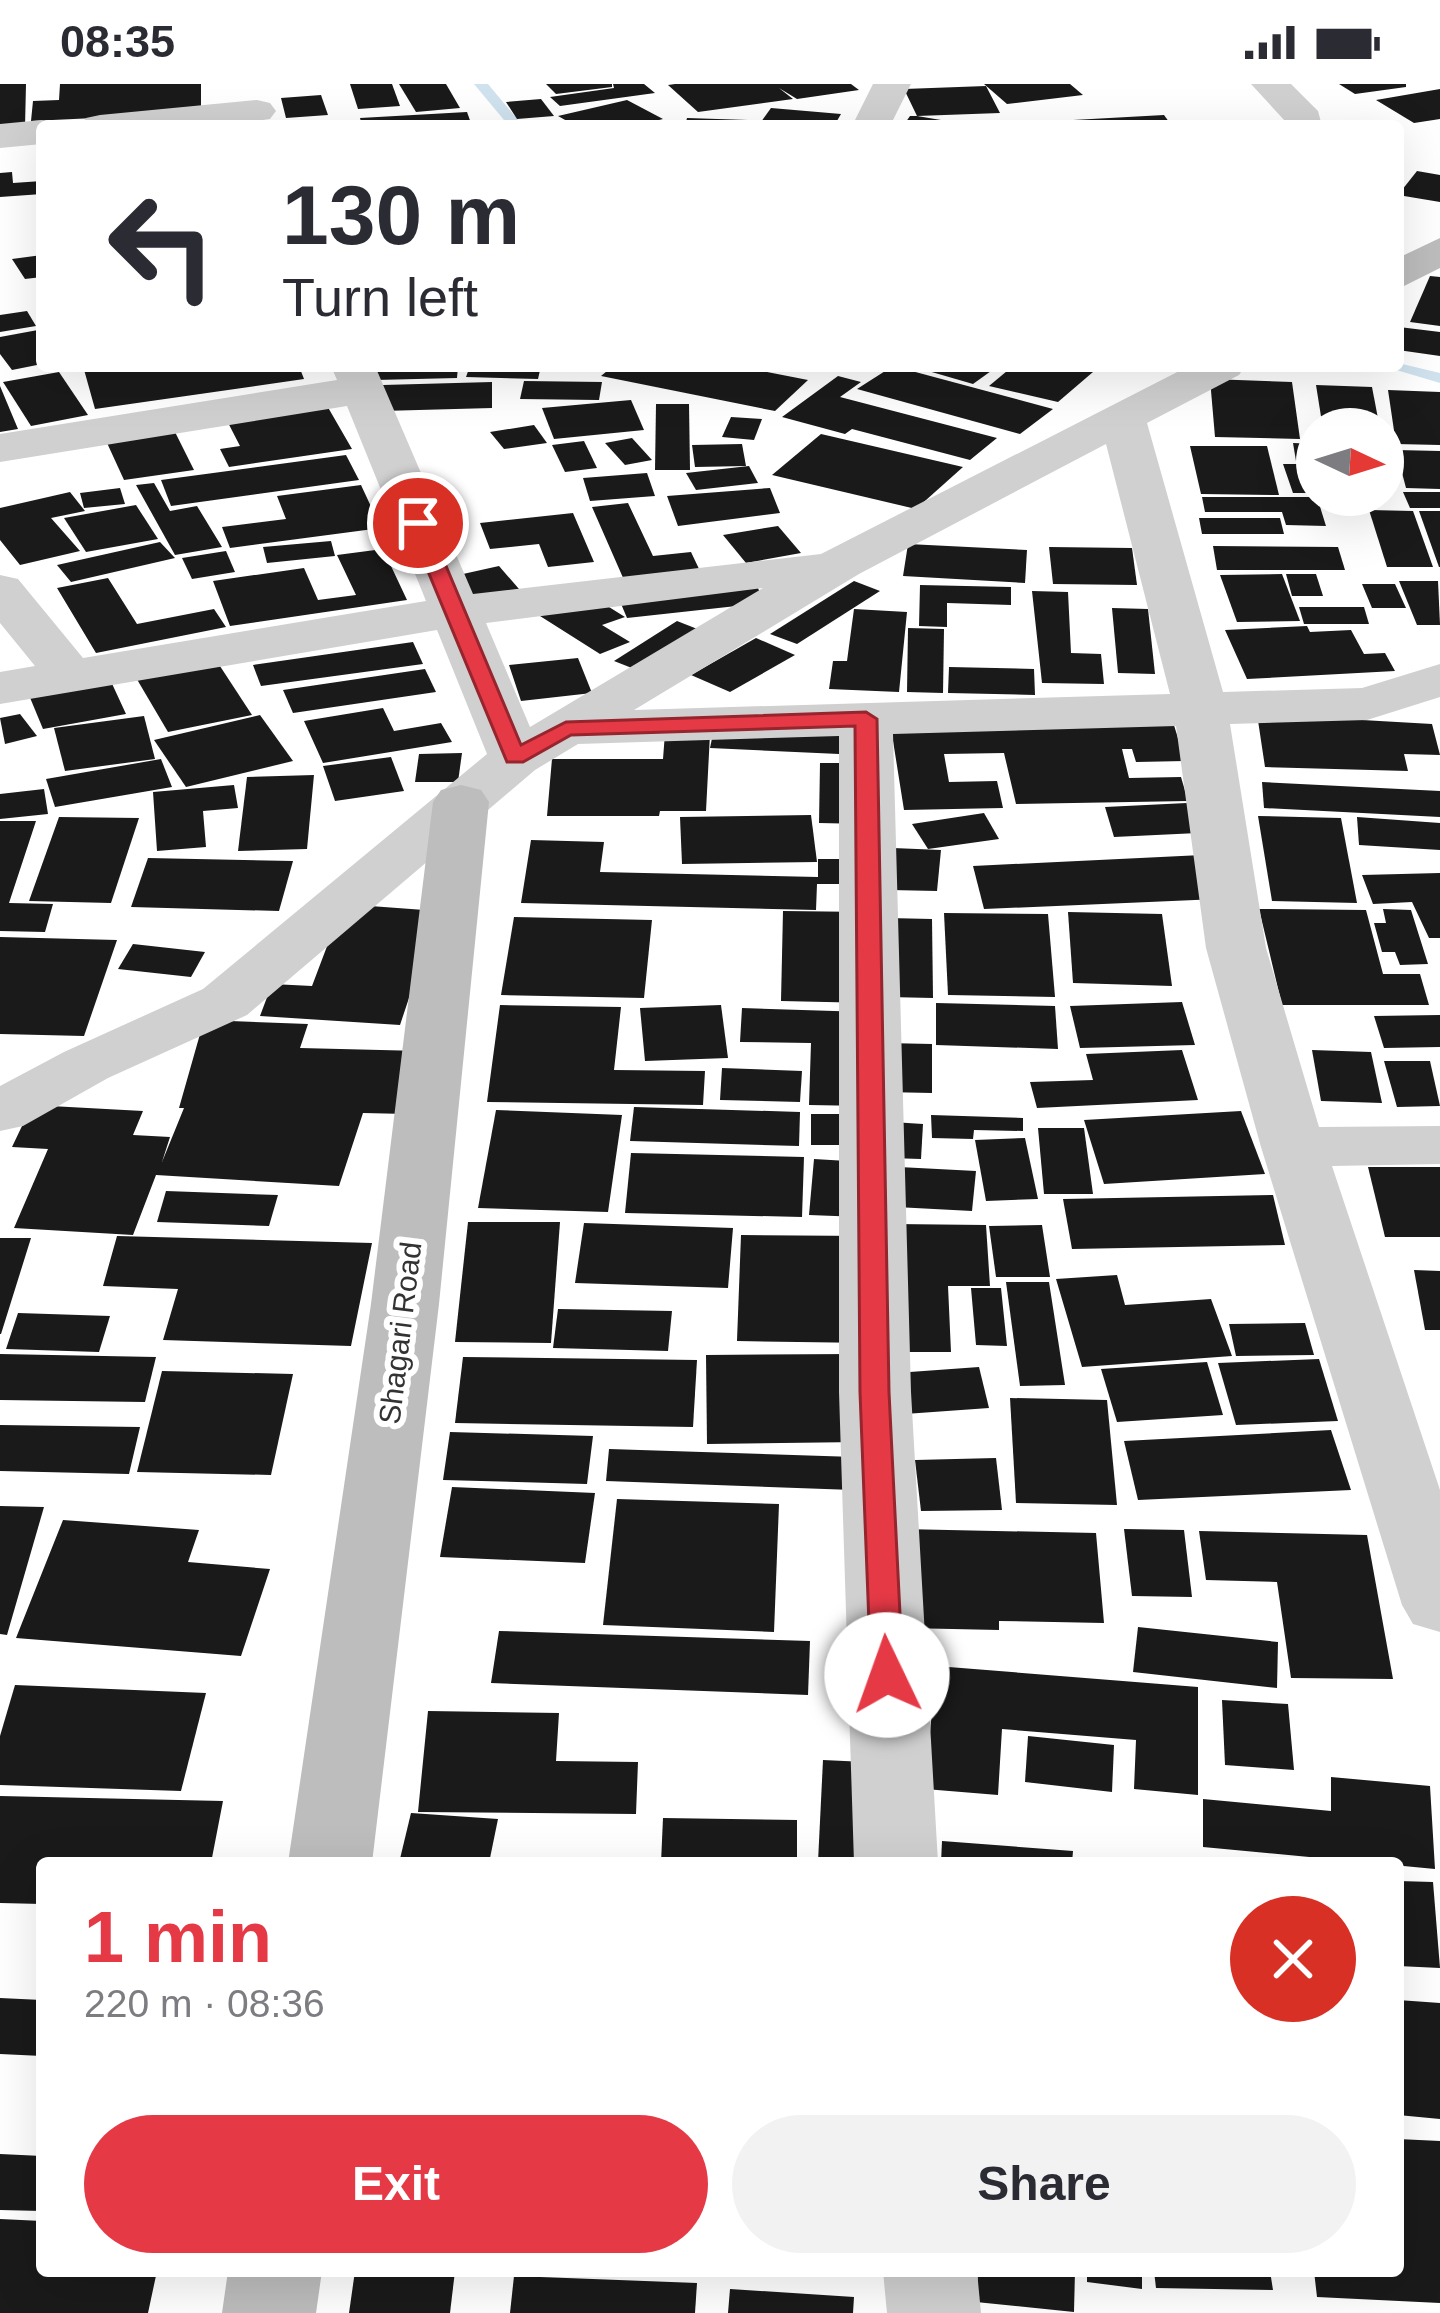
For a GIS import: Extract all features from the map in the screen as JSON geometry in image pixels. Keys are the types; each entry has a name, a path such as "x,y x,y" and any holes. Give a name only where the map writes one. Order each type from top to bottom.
{"street":[{"path":"874,120 892,84"},
{"path":"1270,84 1305,120"},
{"path":"149,120 256,107"},
{"path":"0,136 36,132"},
{"path":"0,1112 86,1065 225,1001 515,758 841,563 1211,372"},
{"path":"0,448 359,378 515,758"},
{"path":"1122,416 1200,706 1236,948 1293,1147 1436,1580"},
{"path":"0,688 454,612 841,563"},
{"path":"0,590 71,676"},
{"path":"1367,704 1440,680"},
{"path":"566,728 1367,704 1440,718"},
{"path":"866,719 874,1392 896,1857"},
{"name":"Shagari Road","path":"331,1857 405,1304 460,802"},
{"path":"0,1063 86,1065"},
{"path":"1293,1147 1440,1145"},
{"path":"269,2313 274,2277"},
{"path":"931,2277 934,2313"}],"building":[{"path":"0,84 26,84 25,127 0,128"},
{"path":"60,84 201,84 201,113 31,121 33,101 59,100"},
{"path":"350,84 392,84 400,106 358,109"},
{"path":"399,84 446,84 460,108 416,112"},
{"path":"546,84 612,84 612,87 556,94"},
{"path":"613,84 644,84 655,93 560,106 550,97 614,88"},
{"path":"851,84 859,90 797,99 779,88 793,99 698,112 668,85"},
{"path":"984,84 1070,84 1083,95 1007,104"},
{"path":"1339,84 1406,84 1406,87 1355,94"},
{"path":"986,86 1000,113 917,116 904,89"},
{"path":"1440,89 1440,119 1414,123 1376,100"},
{"path":"321,95 328,115 286,118 281,98"},
{"path":"541,99 554,116 517,119 506,102"},
{"path":"627,100 663,119 565,120 558,116"},
{"path":"771,108 841,114 838,120 762,120"},
{"path":"467,112 470,120 360,120"},
{"path":"1164,115 1168,120 1073,120"},
{"path":"1417,171 1440,175 1440,202 1404,196 1404,187"},
{"path":"12,172 13,183 36,181 36,194 0,197 0,173"},
{"path":"36,256 36,278 25,279 12,259"},
{"path":"1430,276 1440,277 1440,326 1410,322"},
{"path":"27,311 36,326 0,332 0,315"},
{"path":"1404,328 1440,332 1440,356 1404,351"},
{"path":"36,330 36,365 12,370 0,354 0,337"},
{"path":"59,372 88,415 31,426 3,382"},
{"path":"85,372 301,372 304,379 95,409"},
{"path":"376,372 458,372 457,378 375,380"},
{"path":"468,372 540,372 538,379 466,377"},
{"path":"606,372 767,372 808,380 775,411 601,376"},
{"path":"884,372 915,372 1053,409 1020,434 857,389"},
{"path":"932,372 990,372 973,384"},
{"path":"1006,372 1093,372 1058,402 989,386"},
{"path":"838,376 861,382 840,397 997,438 970,460 852,429 845,434 782,417"},
{"path":"1210,379 1292,382 1296,439 1215,437"},
{"path":"524,381 602,382 599,400 520,399"},
{"path":"492,382 492,408 382,411 383,385"},
{"path":"1316,385 1372,387 1376,408 1320,408"},
{"path":"0,386 18,429 0,432"},
{"path":"1388,390 1440,392 1440,445 1404,444 1404,408 1391,408"},
{"path":"322,397 352,449 229,467 220,449 240,446 222,411"},
{"path":"631,400 644,430 554,439 542,408"},
{"path":"656,404 689,404 690,470 655,470"},
{"path":"731,417 762,419 754,440 722,437"},
{"path":"170,422 194,470 124,480 102,432"},
{"path":"534,425 547,443 504,449 490,432"},
{"path":"821,434 963,467 916,509 772,475"},
{"path":"632,438 652,460 625,465 605,443"},
{"path":"584,441 597,468 565,472 552,445"},
{"path":"742,444 746,466 695,467 692,445"},
{"path":"1190,446 1267,446 1279,495 1201,494"},
{"path":"1404,450 1440,451 1440,489 1406,488"},
{"path":"346,455 359,480 171,506 161,480"},
{"path":"1283,464 1296,464 1293,493"},
{"path":"749,466 758,483 696,490 686,473"},
{"path":"647,473 655,496 590,501 583,478"},
{"path":"154,483 170,511 197,506 222,547 175,555 136,485"},
{"path":"361,485 381,528 230,548 222,527 286,519 277,496"},
{"path":"120,488 125,504 84,508 80,493"},
{"path":"770,488 780,513 678,526 667,496"},
{"path":"70,492 85,511 51,518 80,551 20,565 0,540 0,508"},
{"path":"1404,492 1440,492 1440,508 1410,508"},
{"path":"1202,497 1296,497 1296,516 1323,516 1326,526 1286,525 1282,512 1205,512"},
{"path":"628,503 653,556 691,552 700,571 624,580 592,507"},
{"path":"136,505 158,539 86,552 64,518"},
{"path":"1404,511 1413,511 1433,567 1387,567 1371,516 1404,516"},
{"path":"1419,511 1440,511 1440,567 1439,567"},
{"path":"573,513 594,562 548,567 539,544 490,549 480,523"},
{"path":"1199,518 1280,518 1284,534 1202,534"},
{"path":"778,526 801,553 746,563 723,535"},
{"path":"331,541 335,556 267,563 263,547"},
{"path":"160,542 175,558 71,582 57,565"},
{"path":"908,544 1027,550 1025,583 903,576"},
{"path":"1213,546 1338,547 1345,570 1217,570"},
{"path":"1049,547 1132,548 1137,585 1053,584"},
{"path":"383,549 407,600 230,626 213,581 304,568 318,600 356,595 337,555"},
{"path":"226,551 235,572 192,579 182,558"},
{"path":"499,566 519,589 474,599 454,576"},
{"path":"1282,574 1300,621 1237,622 1220,575"},
{"path":"1286,574 1316,574 1323,596 1292,596"},
{"path":"108,578 137,624 214,609 226,627 96,653 57,588"},
{"path":"854,581 880,591 797,644 770,634"},
{"path":"1399,581 1438,581 1440,625 1417,625"},
{"path":"756,584 765,603 627,618 619,599"},
{"path":"1362,584 1395,584 1406,608 1372,608"},
{"path":"920,585 1011,587 1011,605 947,603 947,627 919,626"},
{"path":"1032,591 1068,592 1071,653 1101,654 1104,684 1042,683"},
{"path":"593,597 625,617 602,625 630,642 600,654 540,616"},
{"path":"1299,607 1364,607 1369,624 1304,624"},
{"path":"1112,608 1148,609 1155,674 1118,673"},
{"path":"854,609 907,612 899,692 829,689 833,661 847,661"},
{"path":"677,621 705,632 642,672 614,661"},
{"path":"1307,626 1310,632 1351,630 1364,654 1385,653 1395,671 1247,679 1225,630"},
{"path":"908,628 944,629 943,693 907,692"},
{"path":"756,638 795,655 730,692 691,675"},
{"path":"413,642 423,664 261,686 253,665"},
{"path":"578,658 592,693 521,701 509,665"},
{"path":"216,660 252,715 168,732 135,676"},
{"path":"949,667 1034,669 1035,695 948,693"},
{"path":"425,669 436,692 293,713 283,690"},
{"path":"108,675 126,714 43,729 26,688"},
{"path":"383,708 394,731 441,723 452,742 323,763 304,721"},
{"path":"20,714 37,736 5,744 0,718"},
{"path":"1257,714 1432,724 1440,755 1404,754 1408,771 1265,767"},
{"path":"260,715 293,761 186,787 154,740"},
{"path":"144,716 155,759 65,771 54,728"},
{"path":"1173,722 1185,761 1136,762 1132,749 1122,749 1129,778 1181,777 1188,801 1016,804 1004,753 944,754 949,782 997,781 1003,808 904,810 891,728"},
{"path":"715,724 864,731 861,755 710,748"},
{"path":"665,733 710,734 706,811 547,816 552,759 663,759"},
{"path":"462,753 458,782 415,782 419,754"},
{"path":"391,757 404,791 335,801 323,766"},
{"path":"161,759 172,787 55,807 46,779"},
{"path":"820,763 864,763 865,824 819,823"},
{"path":"314,775 307,849 238,851 247,777"},
{"path":"1262,782 1440,791 1440,817 1264,808"},
{"path":"234,785 238,808 203,811 206,847 157,851 153,792"},
{"path":"44,789 48,814 0,819 0,794"},
{"path":"1187,803 1198,833 1114,837 1105,807"},
{"path":"984,813 999,839 928,849 912,824"},
{"path":"811,815 817,862 682,864 680,817"},
{"path":"1258,816 1341,818 1357,903 1272,901"},
{"path":"59,817 139,818 111,903 29,901"},
{"path":"1357,817 1440,823 1440,850 1359,845"},
{"path":"0,821 36,821 9,903 53,904 45,932 0,931"},
{"path":"531,840 604,842 600,872 818,877 818,859 866,859 867,884 817,884 816,910 521,903"},
{"path":"893,848 941,850 937,891 890,890"},
{"path":"1202,855 1218,899 984,909 973,866"},
{"path":"148,858 293,861 279,911 131,907"},
{"path":"1440,873 1440,938 1429,938 1412,902 1373,904 1362,875"},
{"path":"343,904 438,911 400,1025 260,1016 272,984 312,986"},
{"path":"1259,909 1366,910 1383,974 1420,974 1429,1005 1282,1005"},
{"path":"1383,909 1411,910 1428,964 1400,965 1395,952 1382,952 1374,923 1386,923"},
{"path":"783,911 868,912 871,1003 781,1001"},
{"path":"1068,912 1162,914 1172,986 1073,983"},
{"path":"944,913 1048,914 1055,997 948,995"},
{"path":"514,917 652,920 644,998 501,995"},
{"path":"888,918 932,919 933,998 888,997"},
{"path":"0,937 117,940 84,1036 0,1034"},
{"path":"133,944 205,952 191,977 118,969"},
{"path":"1182,1002 1195,1045 1080,1048 1070,1006"},
{"path":"936,1003 1055,1006 1058,1049 936,1045"},
{"path":"500,1005 621,1007 614,1070 705,1071 703,1105 487,1102"},
{"path":"721,1005 728,1058 645,1061 640,1008"},
{"path":"742,1008 866,1012 865,1106 809,1105 811,1043 740,1042"},
{"path":"1440,1015 1440,1047 1384,1048 1374,1016"},
{"path":"204,1020 308,1024 300,1048 421,1051 407,1114 363,1113 339,1186 156,1175 133,1235 14,1228 48,1149 12,1147 32,1105 143,1111 133,1135 170,1137 162,1162 184,1108 179,1108"},
{"path":"885,1043 932,1044 932,1093 884,1092"},
{"path":"1182,1050 1198,1100 1037,1108 1030,1082 1093,1080 1086,1054"},
{"path":"1312,1050 1371,1052 1382,1103 1321,1101"},
{"path":"1384,1061 1430,1061 1440,1106 1397,1107"},
{"path":"722,1068 802,1071 800,1102 720,1100"},
{"path":"634,1107 800,1112 799,1146 630,1141"},
{"path":"496,1110 622,1115 608,1212 478,1208"},
{"path":"1241,1111 1265,1174 1104,1184 1084,1120"},
{"path":"811,1114 861,1114 862,1145 811,1145"},
{"path":"931,1115 1023,1118 1023,1131 974,1130 973,1139 932,1138"},
{"path":"892,1122 923,1124 921,1159 890,1158"},
{"path":"1038,1128 1084,1128 1093,1194 1044,1194"},
{"path":"1025,1138 1038,1199 986,1201 975,1140"},
{"path":"631,1153 804,1157 802,1217 625,1213"},
{"path":"814,1159 864,1162 861,1217 809,1215"},
{"path":"899,1167 976,1171 972,1211 896,1207"},
{"path":"1368,1167 1440,1167 1440,1237 1385,1237"},
{"path":"166,1191 278,1195 269,1226 157,1222"},
{"path":"1273,1195 1285,1245 1072,1249 1063,1199"},
{"path":"468,1222 560,1222 551,1343 455,1342"},
{"path":"584,1223 733,1228 728,1288 575,1283"},
{"path":"894,1224 986,1225 990,1286 948,1286 951,1352 897,1352"},
{"path":"1042,1225 1050,1277 996,1277 989,1226"},
{"path":"741,1235 868,1236 870,1343 737,1341"},
{"path":"117,1236 372,1243 351,1346 163,1340 178,1289 103,1286"},
{"path":"0,1238 31,1238 1,1334 0,1334"},
{"path":"1414,1270 1440,1271 1440,1330 1425,1330"},
{"path":"1117,1275 1125,1305 1211,1299 1232,1356 1082,1367 1056,1279"},
{"path":"1006,1282 1049,1282 1065,1385 1020,1386"},
{"path":"971,1288 1001,1288 1007,1346 976,1345"},
{"path":"558,1309 672,1311 668,1351 553,1348"},
{"path":"18,1313 110,1316 99,1352 6,1349"},
{"path":"1305,1323 1314,1355 1236,1356 1229,1324"},
{"path":"0,1354 156,1357 145,1402 0,1400"},
{"path":"854,1354 860,1442 707,1444 706,1355"},
{"path":"463,1357 697,1360 693,1427 455,1423"},
{"path":"1319,1359 1338,1421 1236,1425 1218,1363"},
{"path":"1207,1362 1223,1415 1117,1422 1101,1369"},
{"path":"979,1367 989,1408 905,1414 896,1373"},
{"path":"162,1371 293,1374 271,1475 137,1472"},
{"path":"1010,1398 1107,1400 1117,1505 1016,1503"},
{"path":"0,1425 140,1427 129,1474 0,1471"},
{"path":"1331,1430 1351,1490 1138,1500 1124,1441"},
{"path":"450,1432 593,1436 587,1484 443,1480"},
{"path":"609,1449 855,1457 853,1490 606,1481"},
{"path":"996,1458 1002,1510 921,1511 915,1460"},
{"path":"452,1487 595,1493 585,1563 440,1557"},
{"path":"617,1499 779,1504 774,1632 603,1625"},
{"path":"0,1506 44,1507 7,1635 0,1634"},
{"path":"63,1520 199,1530 188,1562 270,1569 241,1656 16,1638"},
{"path":"902,1529 1096,1533 1104,1623 999,1621 999,1630 905,1628"},
{"path":"1124,1529 1184,1530 1192,1597 1132,1596"},
{"path":"1199,1531 1367,1535 1393,1679 1291,1678 1277,1582 1206,1580"},
{"path":"1138,1627 1278,1642 1277,1688 1133,1672"},
{"path":"499,1631 810,1641 808,1695 491,1683"},
{"path":"936,1666 1198,1687 1198,1795 1134,1789 1136,1740 1002,1729 998,1795 925,1789"},
{"path":"15,1685 206,1693 181,1791 0,1785 0,1736"},
{"path":"1222,1700 1288,1704 1294,1770 1225,1765"},
{"path":"428,1711 559,1713 556,1761 638,1762 636,1814 418,1812"},
{"path":"1028,1736 1114,1745 1112,1792 1025,1782"},
{"path":"823,1760 887,1763 886,1857 818,1857"},
{"path":"1331,1777 1430,1786 1435,1869 1404,1866 1404,1857 1308,1857 1203,1847 1203,1799 1331,1811"},
{"path":"0,1796 223,1801 212,1857 36,1857 36,1904 0,1903"},
{"path":"411,1813 498,1819 490,1857 400,1857"},
{"path":"663,1818 797,1820 797,1857 661,1857"},
{"path":"942,1841 1073,1851 1072,1857 941,1857"},
{"path":"1404,1881 1433,1882 1440,1968 1404,1966"},
{"path":"0,1998 36,2000 36,2056 0,2054"},
{"path":"1404,2000 1440,2003 1440,2119 1404,2116"},
{"path":"1404,2139 1440,2141 1440,2303 1317,2297 1315,2277 1404,2277"},
{"path":"0,2154 36,2156 36,2211 0,2210"},
{"path":"0,2219 36,2221 36,2277 156,2277 148,2313 0,2313"},
{"path":"354,2277 454,2277 450,2313 349,2313"},
{"path":"514,2277 697,2283 695,2313 510,2313"},
{"path":"978,2277 1075,2277 1074,2312 976,2302"},
{"path":"1087,2277 1142,2277 1142,2289 1087,2282"},
{"path":"1155,2277 1271,2277 1273,2290 1156,2288"},
{"path":"730,2289 854,2297 853,2313 728,2313"}],"waterway":[{"path":"481,84 511,120"},
{"path":"1404,369 1440,378"}],"route":[{"path":"418,523 515,758 566,728 866,719 874,1392 887,1675"}]}
